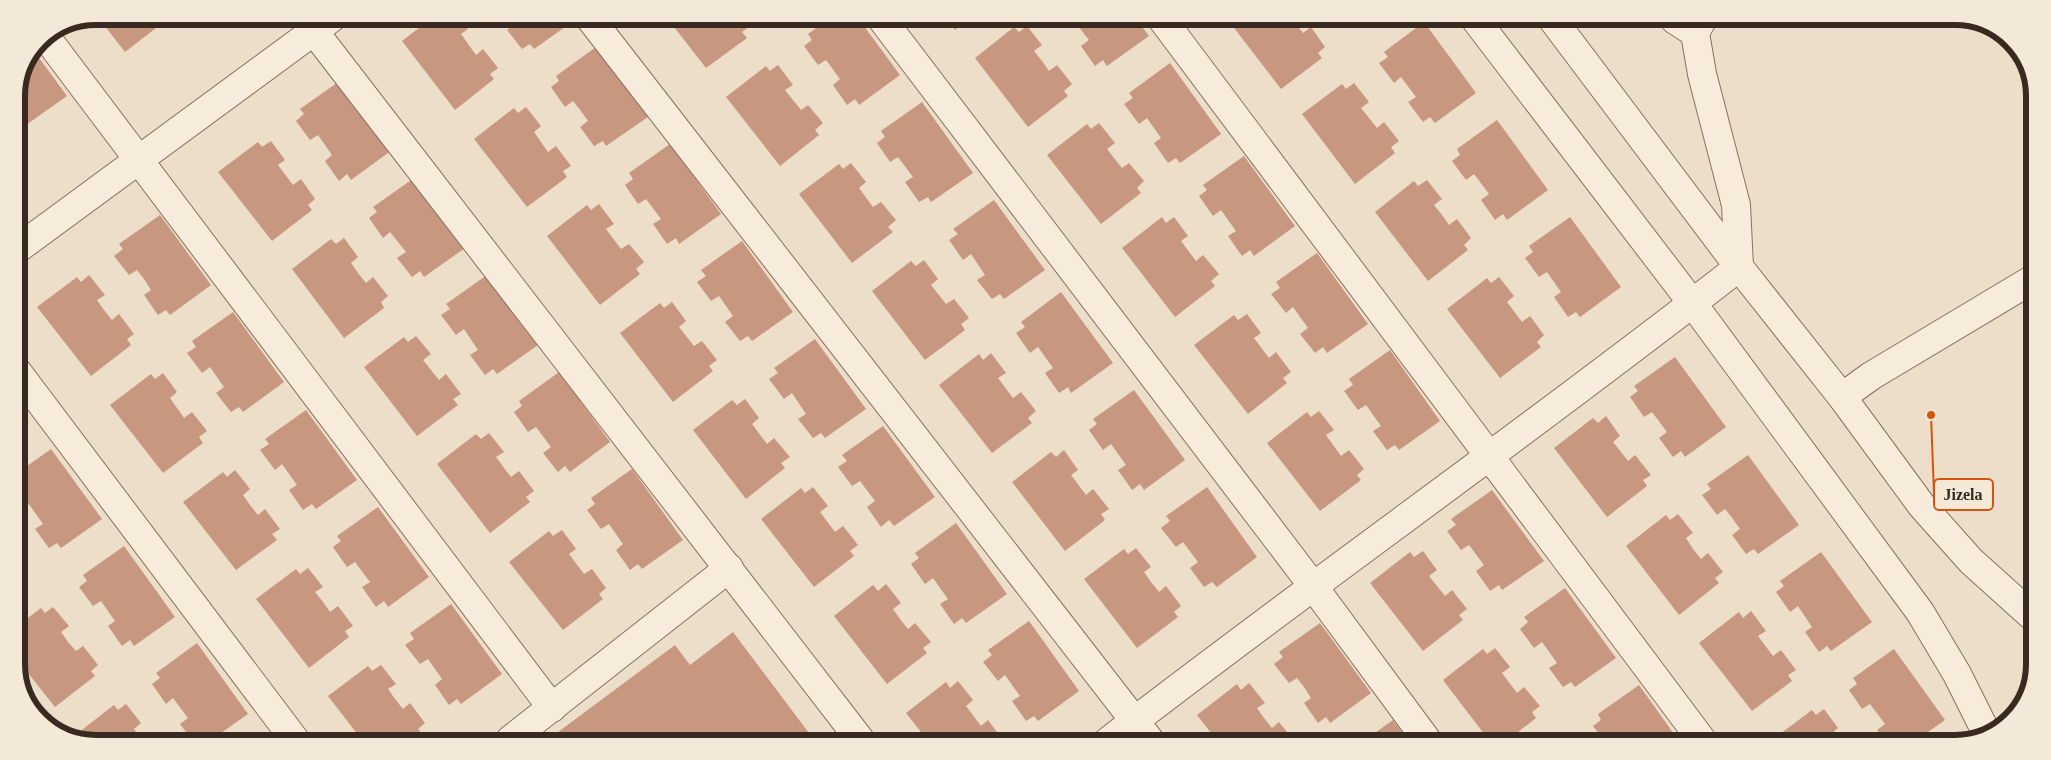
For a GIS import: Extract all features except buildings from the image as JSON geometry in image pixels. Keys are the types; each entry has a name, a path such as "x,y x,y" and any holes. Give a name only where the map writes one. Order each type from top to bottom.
{"street":[{"path":"25,243 138,160 313,25"},
{"path":"319,25 857,735"},
{"path":"595,25 1145,735"},
{"path":"885,25 1313,586 1424,735"},
{"path":"1166,25 1698,735"},
{"path":"1480,25 1692,304 1920,612 1957,674 1984,729"},
{"path":"1557,25 1739,268 1842,397 1922,506 1971,561 2026,609"},
{"path":"1691,25 1736,205 1739,268"},
{"path":"50,43 552,708"},
{"path":"1115,735 1739,268"},
{"path":"1842,397 1871,376 2026,283"},
{"path":"25,382 291,735"},
{"path":"517,735 729,568"}],"place":[{"name":"Jizela","path":"1931,415"}]}
